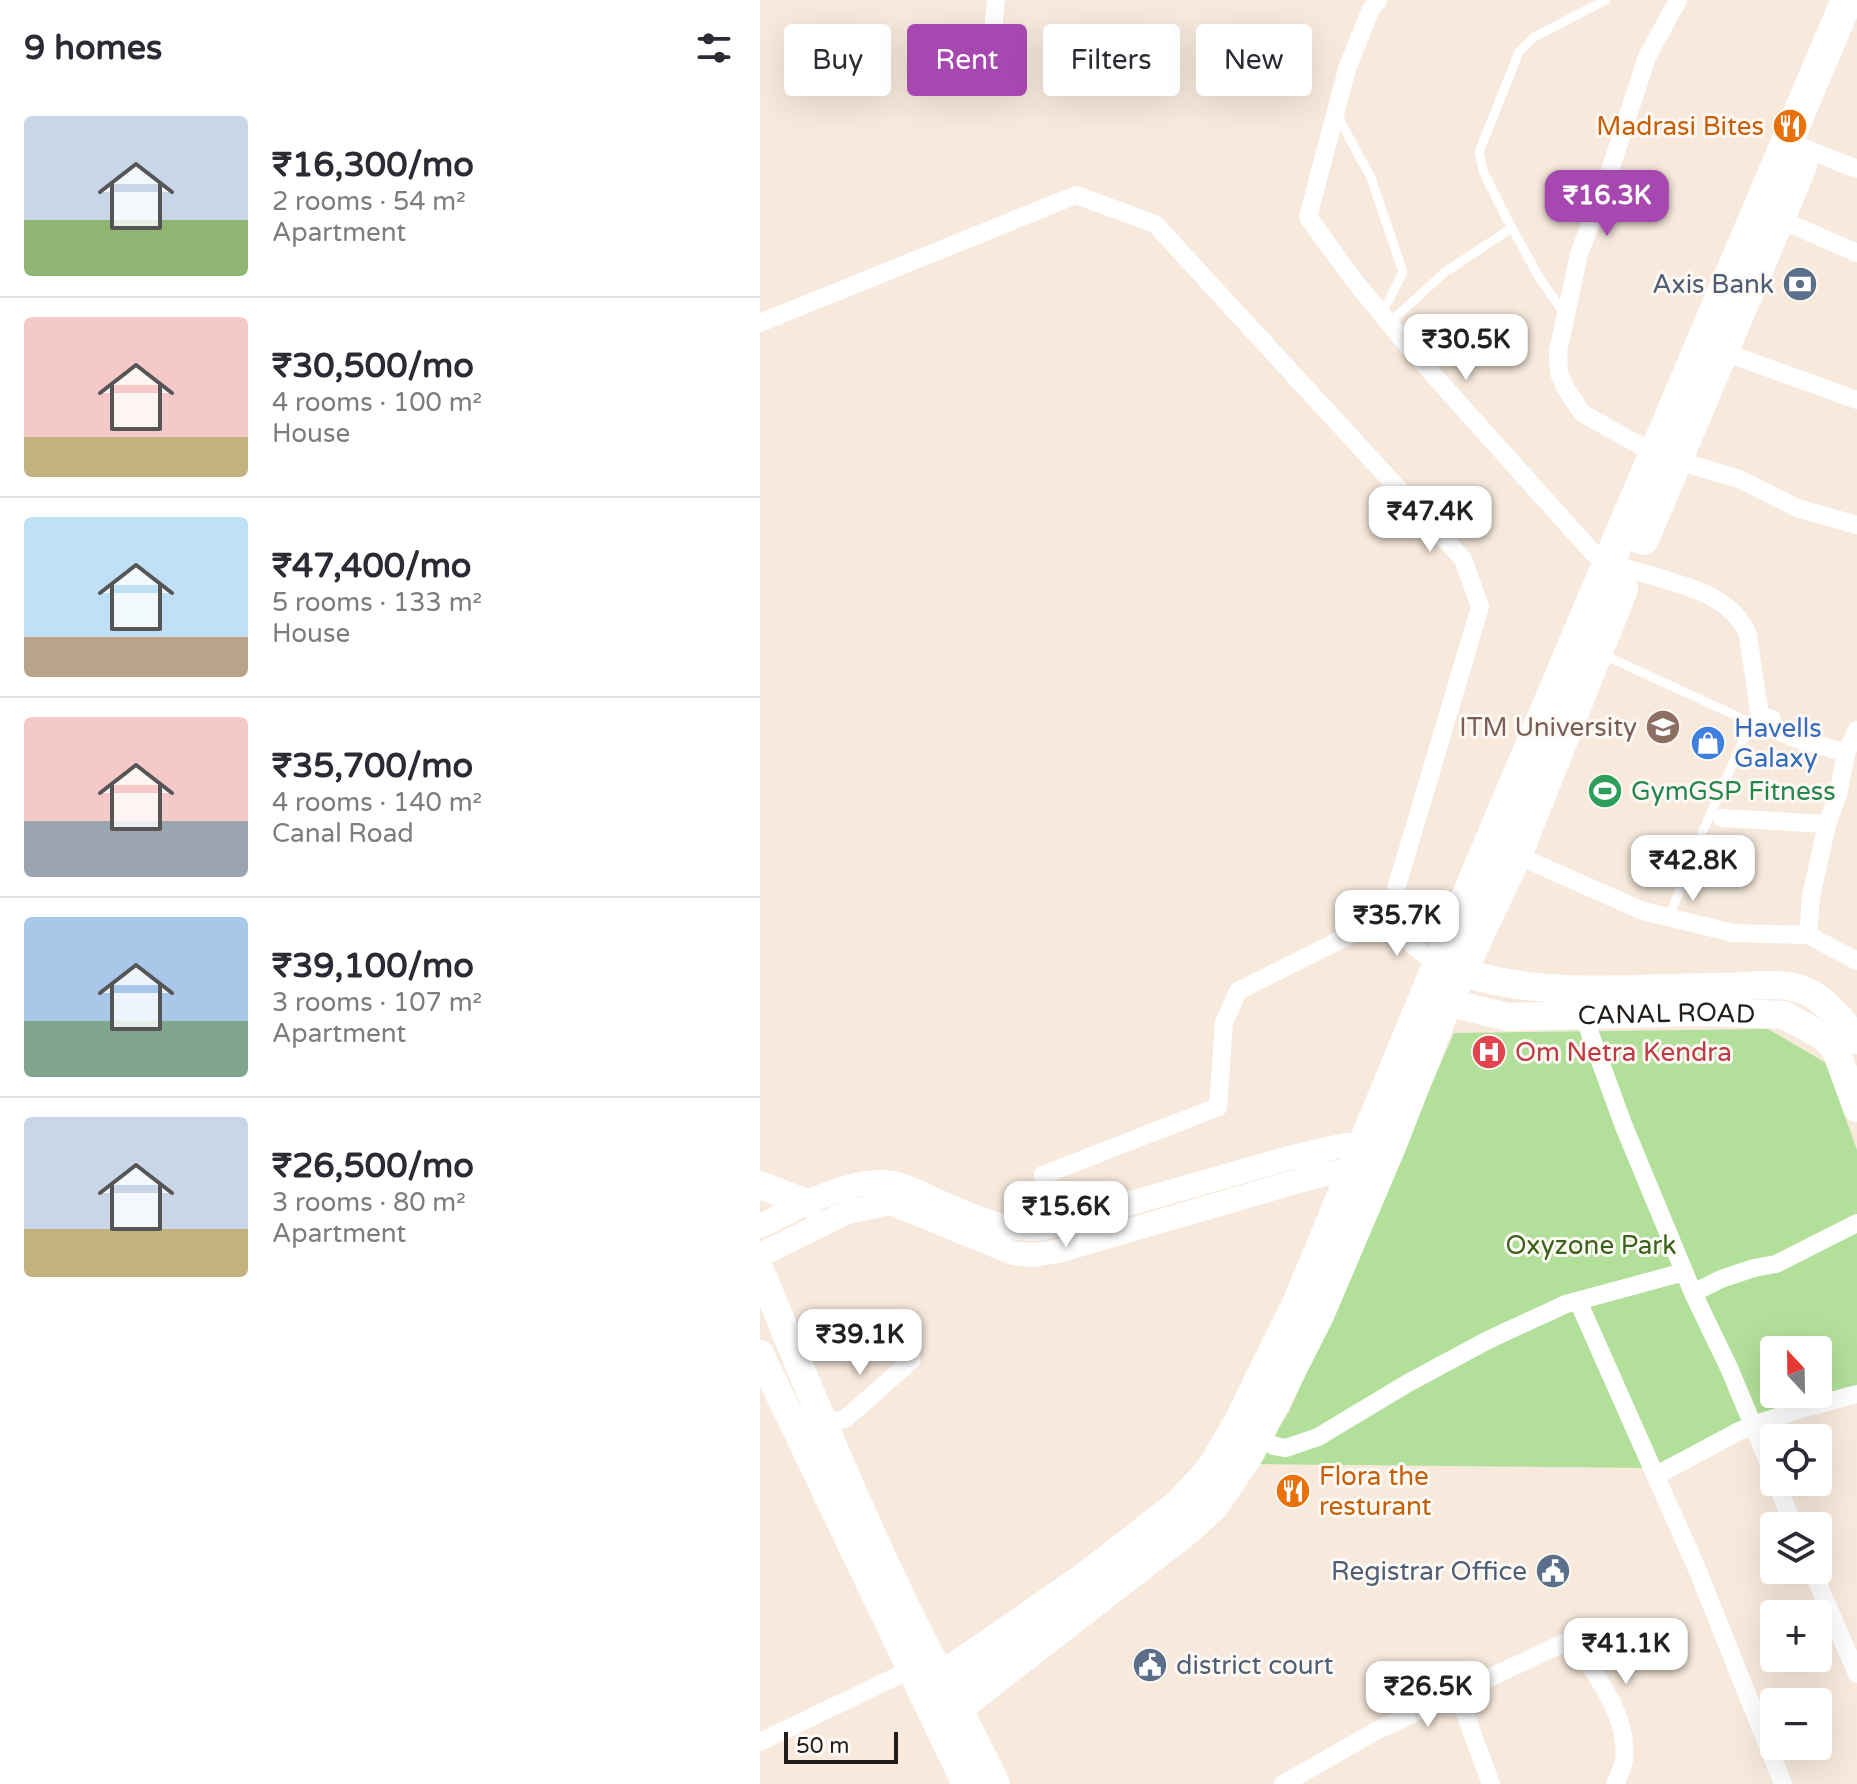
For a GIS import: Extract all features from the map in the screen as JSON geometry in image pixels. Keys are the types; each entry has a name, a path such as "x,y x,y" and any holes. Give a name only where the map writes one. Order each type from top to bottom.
{"highway":[{"path":"1666,457 1724,352 1779,219 1798,146 1847,0"},
{"path":"959,1706 1192,1525 1230,1484 1298,1304 1372,1157 1798,146 1857,34"},
{"path":"1450,967 1516,855 1597,652 1620,566"},
{"path":"943,1677 1087,1577 1177,1507 1248,1430"}],"main road":[{"name":"CANAL ROAD","path":"1450,967 1553,990 1794,988 1818,999 1857,1040"},
{"name":"CANAL ROAD","path":"1436,1000 1508,1017 1706,1012 1784,1015 1821,1035 1835,1048 1857,1108"},
{"path":"760,1185 809,1204"},
{"path":"760,1270 822,1423 913,1623 959,1706 996,1784"},
{"path":"760,1354 966,1784"}],"street":[{"path":"994,24 996,0"},
{"path":"1378,0 1370,11 1347,69 1308,217 1385,318 1463,411 1581,541 1620,566 1658,576 1733,610 1748,635 1761,716 1772,719 1769,726 1818,746 1846,753"},
{"path":"1678,0 1647,57 1579,254 1564,313 1558,351 1559,373 1582,413 1666,457 1739,479 1797,508 1857,525"},
{"path":"1798,146 1857,169"},
{"path":"760,323 1076,195 1155,224 1463,559 1480,607 1388,916 1238,991 1224,1023 1218,1107 1043,1175"},
{"path":"1779,219 1857,253"},
{"path":"1724,352 1857,400"},
{"path":"1808,935 1811,897 1827,824 1838,795 1848,783 1846,753 1857,730"},
{"path":"1722,818 1827,824"},
{"path":"1516,855 1619,901 1669,917 1733,933 1808,935 1857,961"},
{"path":"1388,916 1399,932 1424,956 1450,967"},
{"path":"1584,1017 1623,1124 1684,1272 1760,1443"},
{"path":"760,1226 862,1184 895,1183 992,1224 1029,1230 1063,1225 1285,1159 1372,1157"},
{"path":"760,1255 847,1212 891,1203 1013,1253 1033,1255 1058,1251 1324,1175 1372,1157"},
{"path":"1693,1293 1721,1279 1776,1264 1857,1223"},
{"path":"1248,1430 1274,1446 1286,1448 1318,1437 1488,1340 1578,1301 1684,1272"},
{"path":"1578,1301 1657,1475 1783,1784"},
{"path":"822,1423 845,1419 912,1360"},
{"path":"1657,1475 1753,1426 1857,1394"},
{"path":"1818,1584 1857,1674"},
{"path":"1283,1784 1376,1731 1572,1639 1610,1699 1621,1727 1624,1761 1615,1784"},
{"path":"760,1742 910,1670"},
{"path":"1457,1692 1491,1784"}],"lane":[{"path":"1564,313 1540,279 1512,228 1483,171 1479,152 1519,52 1534,37 1606,0"},
{"path":"1335,112 1371,178 1403,272 1385,318"},
{"path":"1385,318 1445,272 1512,228"},
{"path":"1597,652 1743,719 1747,724 1747,731 1669,917"}],"green space":[{"name":"Oxyzone Park","path":"1768,1029 1826,1063 1857,1150 1857,1386 1832,1393 1832,1336 1760,1336 1760,1408 1777,1408 1759,1413 1649,1468 1253,1464 1289,1412 1454,1033"}],"place":[{"name":"Madrasi Bites","path":"1790,126"},
{"name":"Axis Bank","path":"1800,284"},
{"name":"ITM University","path":"1663,727"},
{"name":"Havells Galaxy","path":"1708,743"},
{"name":"GymGSP Fitness","path":"1605,791"},
{"name":"Om Netra Kendra","path":"1489,1052"},
{"name":"Flora the resturant","path":"1293,1491"},
{"name":"Registrar Office","path":"1553,1571"},
{"name":"district court","path":"1150,1665"}]}
